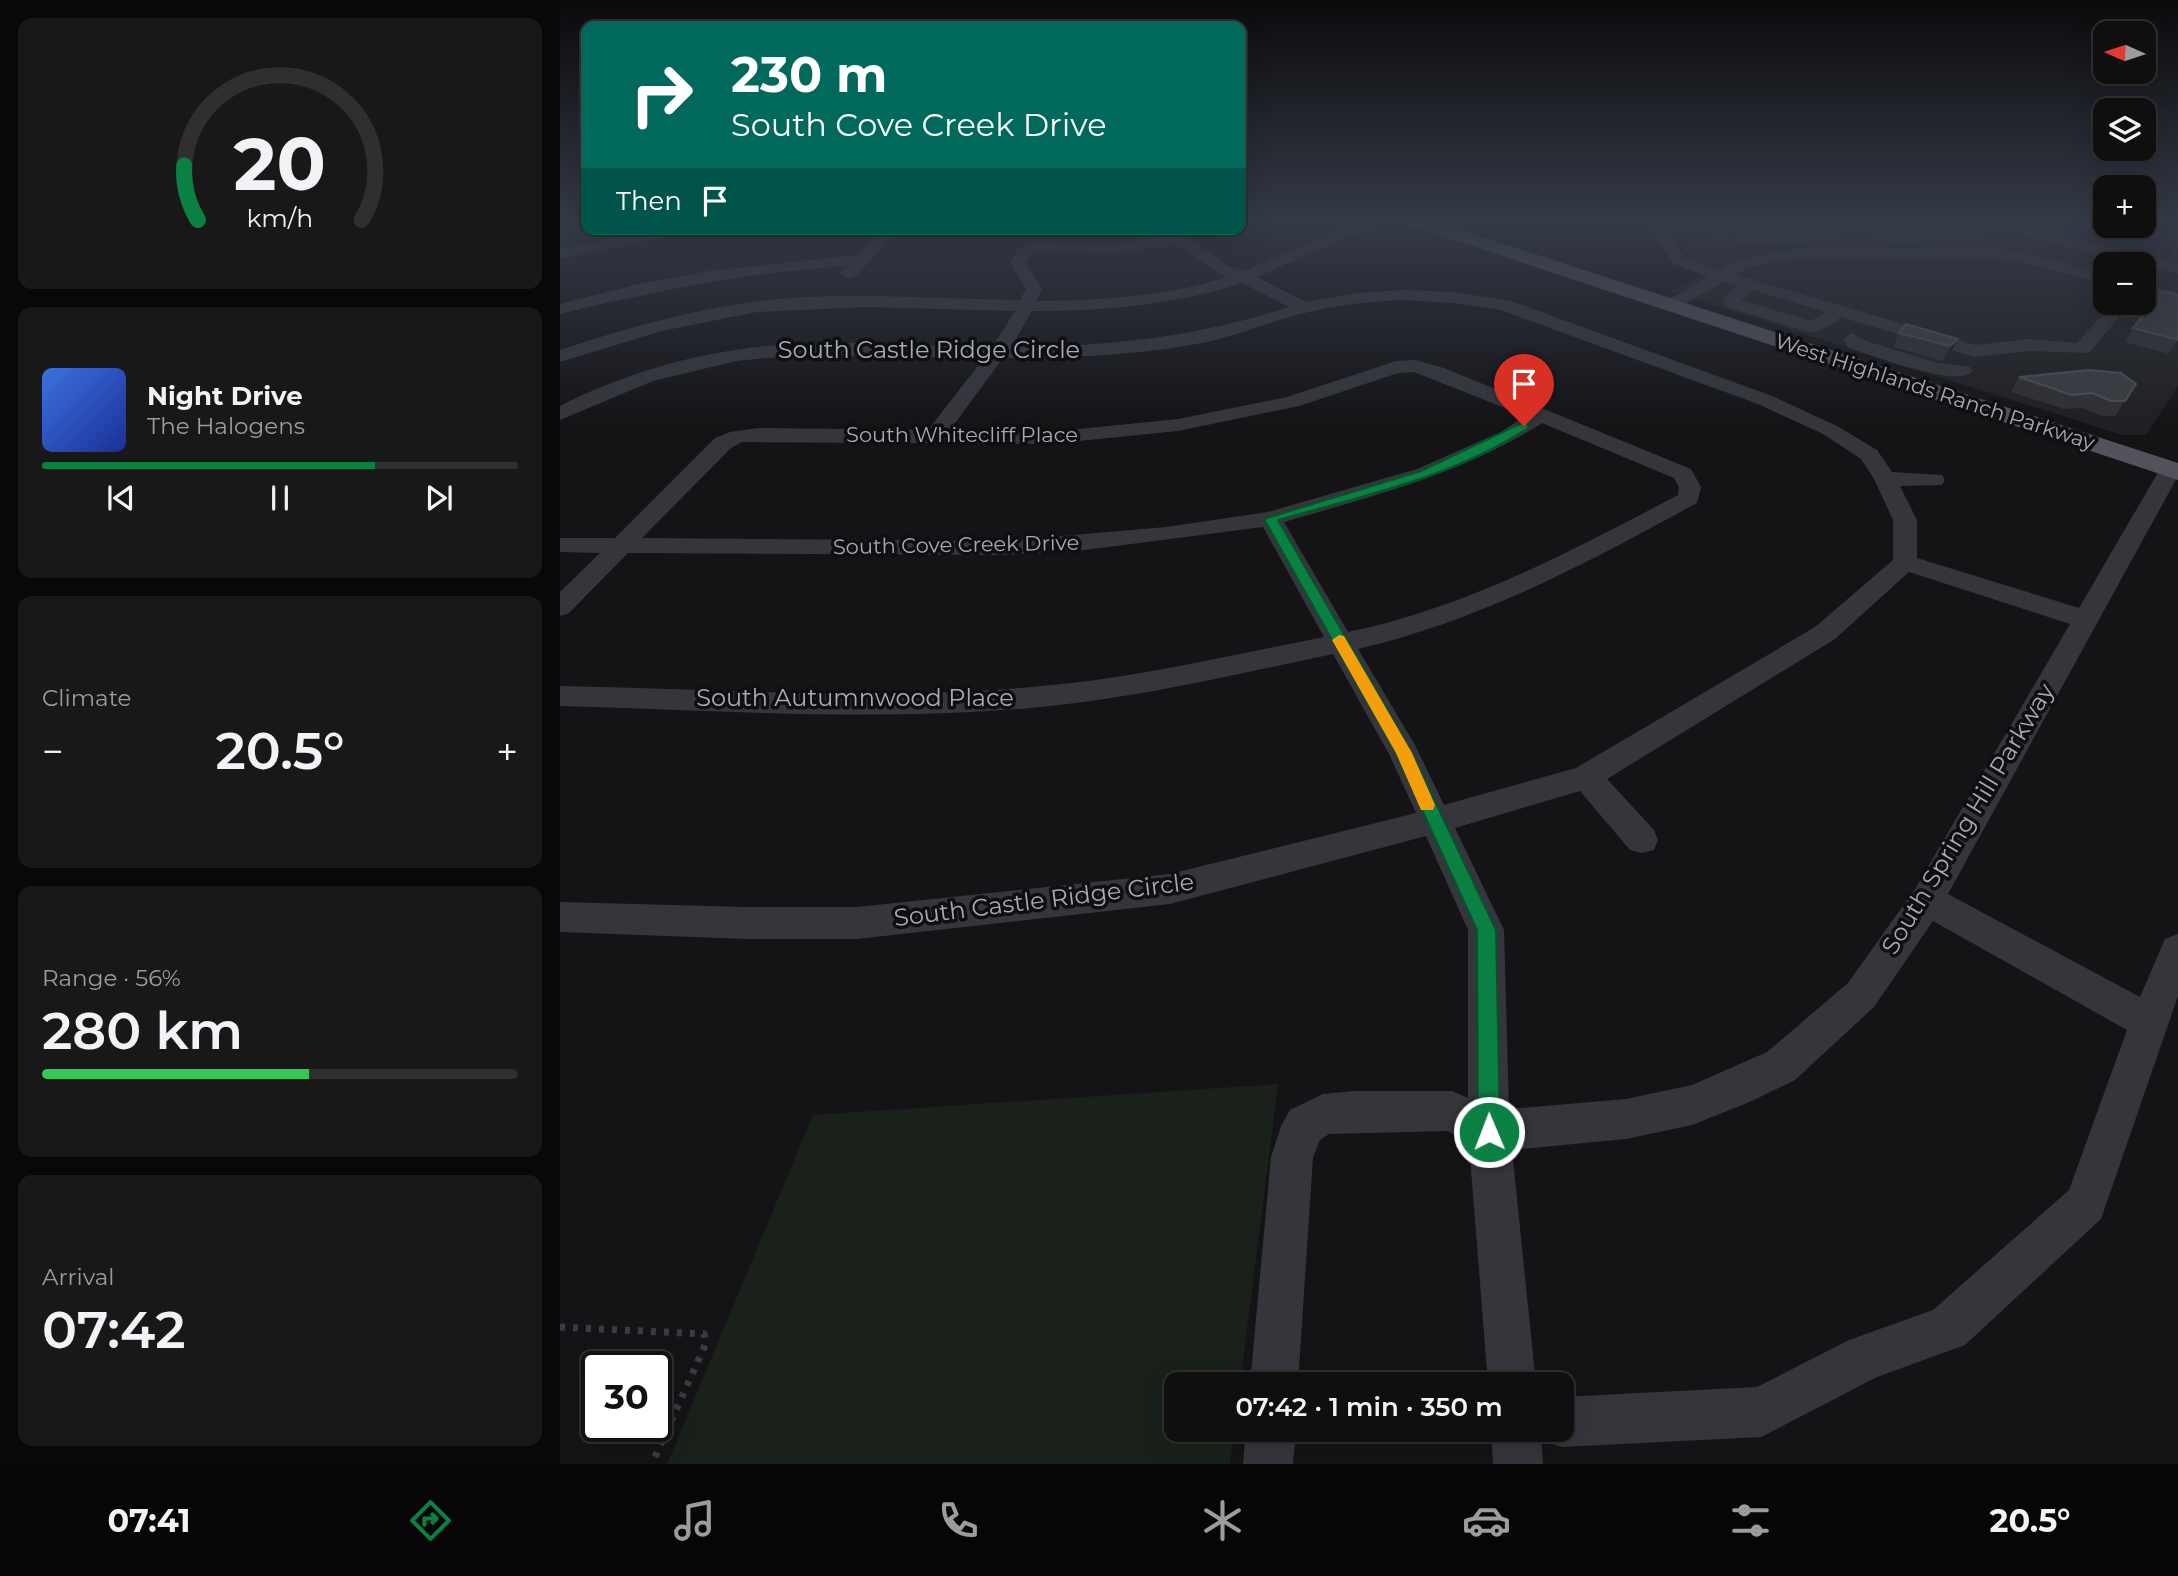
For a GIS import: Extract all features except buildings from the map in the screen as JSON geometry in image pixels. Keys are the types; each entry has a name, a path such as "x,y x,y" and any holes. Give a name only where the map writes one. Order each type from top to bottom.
{"main road":[{"name":"West Highlands Ranch Parkway","path":"1621,288 2176,466"}],"street":[{"path":"560,309 641,288"},
{"path":"821,302 834,288"},
{"path":"933,438 997,352 1026,306 1034,288"},
{"path":"560,356 638,331 699,317 768,306 821,302 1075,306 1162,298 1203,288"},
{"path":"1266,288 1303,307"},
{"name":"South Castle Ridge Circle","path":"560,414 587,399 678,366 759,352 798,349 1049,353 1158,344 1213,334 1303,307 1382,288"},
{"name":"South Castle Ridge Circle","path":"560,917 746,923 857,923 1170,890 1434,821 1586,776 1825,633 1905,562 1905,520 1885,479 1869,456 1830,430 1765,400 1505,305 1406,288"},
{"path":"1672,305 1700,288"},
{"path":"1745,288 1731,299 1733,303 1811,327 1824,324 1839,310"},
{"path":"1765,288 1974,351 2029,345 2082,349 2112,315"},
{"path":"2156,292 2178,298"},
{"path":"1852,339 1856,344 1933,368 1964,370"},
{"name":"South Whitecliff Place","path":"620,546 723,443 737,436 758,434 1049,438 1178,425 1292,402 1396,367 1415,366 1437,372 1539,416"},
{"name":"South Cove Creek Drive","path":"560,545 1004,548 1085,543 1270,519 1425,474 1508,436 1539,416"},
{"name":"South Autumnwood Place","path":"560,696 938,703 1031,698 1164,681 1342,645 1442,616 1508,589 1619,536 1689,498 1690,486 1683,474 1539,416"},
{"name":"South Spring Hill Parkway","path":"1489,1132 1626,1119 1692,1105 1781,1066 1861,995 1927,900 2176,466"},
{"path":"1885,479 1934,480"},
{"path":"1270,519 1404,753 1486,930 1489,1132 1511,1372"},
{"path":"560,607 620,546"},
{"path":"1905,562 2086,620"},
{"path":"1586,776 1642,841"},
{"path":"1927,900 2149,1022"},
{"path":"1574,1421 1761,1412 1866,1357 1948,1328 2086,1204 2149,1022 2178,950"},
{"path":"1276,1372 1292,1157 1296,1141 1305,1125 1323,1114 1354,1111 1452,1111 1489,1132"},
{"path":"1268,1464 1270,1442"},
{"path":"1517,1442 1518,1464"}],"path":[{"path":"560,1327 704,1334 706,1343 652,1464"}],"shaded area":[{"path":"1675,288 2093,288 2093,315 2156,315 2156,288 2178,288 2178,386 2146,435 2122,435 1670,291"},
{"path":"1278,1084 1242,1372 1164,1372 1164,1442 1233,1442 1230,1464 667,1464 813,1115"}],"slow traffic":[{"path":"1339,640 1404,753 1427,805"}],"route":[{"path":"1489,1132 1486,930 1404,753 1270,519 1425,474 1524,426"}]}
